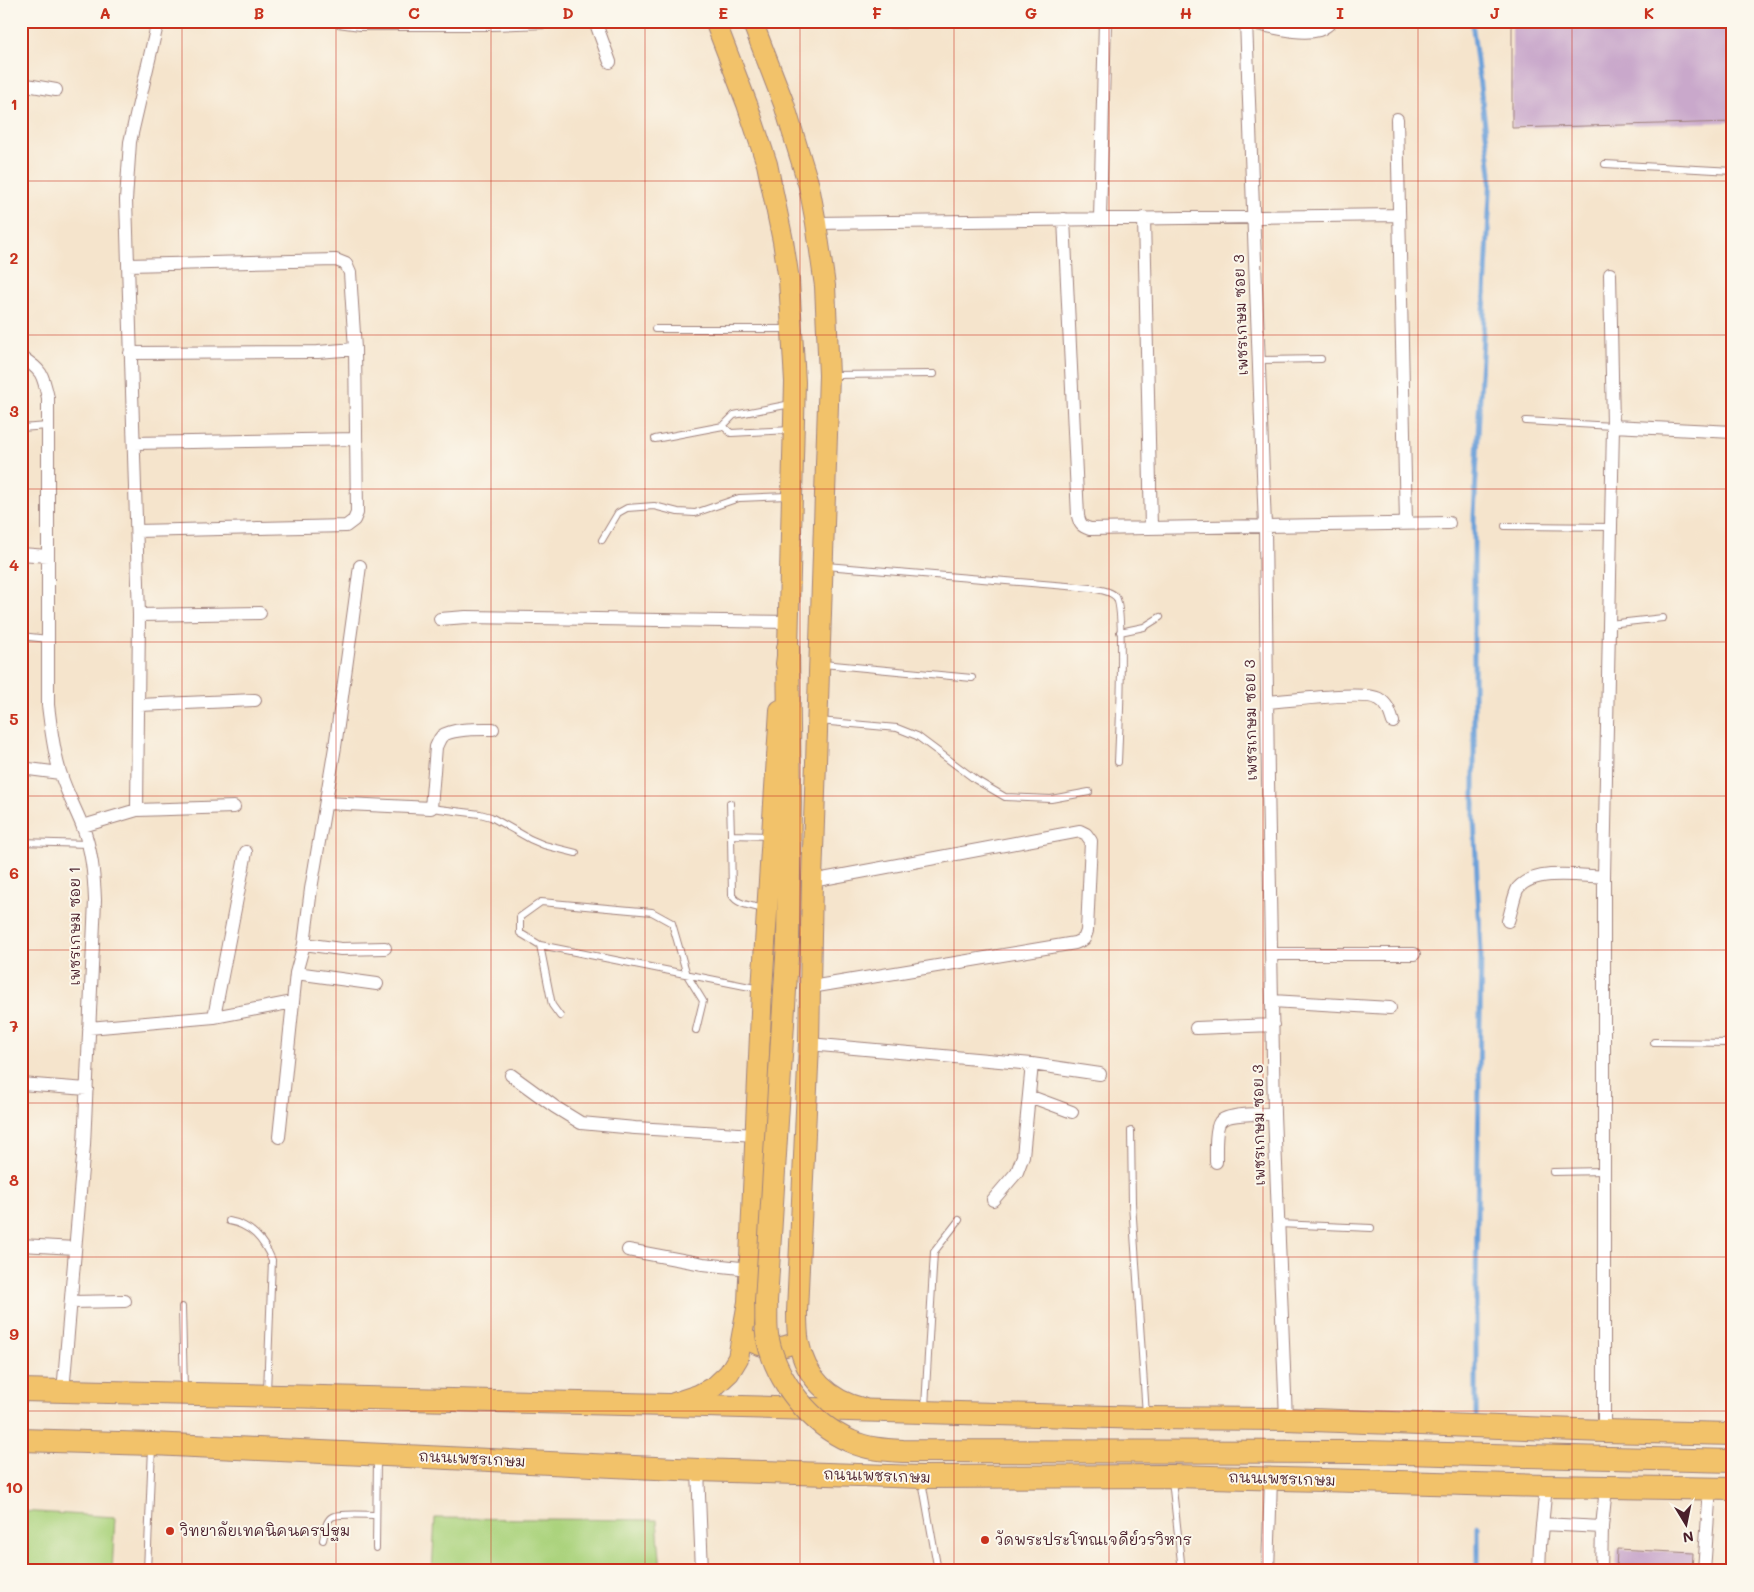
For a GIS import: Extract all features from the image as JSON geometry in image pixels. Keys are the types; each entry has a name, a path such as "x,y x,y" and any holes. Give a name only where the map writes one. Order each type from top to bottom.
{"highway":[{"path":"788,648 790,803 788,941 766,1302 768,1339 776,1363 791,1391 806,1411 824,1427 850,1441 873,1449 903,1451 1362,1452 1733,1461"},
{"path":"21,1390 1147,1418 1286,1419 1733,1434"},
{"name":"ถนนเพชรเกษม","path":"21,1440 152,1444 698,1470 922,1477 1172,1476 1733,1489"}],"main road":[{"path":"668,1405 698,1395 715,1386 729,1372 738,1358 748,1302 762,990 781,698 788,648 789,622 794,404 793,329 789,280 767,164 747,104 715,21"},
{"path":"752,21 784,104 809,186 825,286 829,375 812,881 811,987 797,1312 798,1341 804,1363 815,1380 832,1396 847,1405 873,1411"},
{"path":"742,1337 756,1345 768,1348 782,1348 798,1341"}],"street":[{"path":"138,810 139,615 126,200 130,142 158,21"},
{"path":"338,21 361,24 482,24 578,21"},
{"path":"595,21 610,62"},
{"path":"1100,219 1105,21"},
{"path":"1247,22 1297,31 1310,31 1320,30 1332,21"},
{"name":"เพชรเกษม ซอย 3","path":"1247,22 1265,527 1274,1114 1286,1419"},
{"path":"21,84 56,90"},
{"path":"1397,119 1406,523"},
{"path":"816,222 1398,215"},
{"path":"1144,218 1151,528"},
{"path":"1064,219 1078,516 1080,524 1090,529 1449,523"},
{"path":"128,265 336,260 346,264 350,273 355,349 357,513 354,520 346,526 137,531"},
{"path":"1604,1431 1604,878 1613,426 1610,274"},
{"path":"130,353 318,352 355,349"},
{"name":"เพชรเกษม ซอย 1","path":"21,357 37,367 44,380 48,398 48,705 53,746 60,773 83,826 88,844 94,876 95,900 87,1089 63,1392"},
{"path":"1613,426 1733,432"},
{"path":"134,444 356,439"},
{"path":"21,554 48,556"},
{"path":"279,1137 296,973 304,944 343,698 360,566"},
{"path":"139,615 260,613"},
{"path":"440,619 466,617 789,622"},
{"path":"1267,702 1362,694 1379,698 1388,707 1394,722"},
{"path":"139,705 255,700"},
{"path":"326,803 432,808 436,747 440,738 445,734 461,730 494,729"},
{"path":"21,768 60,773"},
{"path":"83,826 138,810 234,807"},
{"path":"811,987 1075,943 1084,939 1087,931 1091,841 1086,834 1080,831 812,881"},
{"path":"214,1017 246,852"},
{"path":"1508,921 1517,889 1530,879 1554,875 1604,878"},
{"path":"304,944 341,949 385,948"},
{"path":"1271,954 1414,954"},
{"path":"296,973 377,984"},
{"path":"1272,1001 1390,1008"},
{"path":"90,1028 214,1017 293,1002"},
{"path":"1196,1028 1272,1024"},
{"path":"809,1044 1032,1064 1100,1074"},
{"path":"993,1200 1017,1172 1023,1156 1032,1064"},
{"path":"511,1075 555,1107 581,1123 756,1135"},
{"path":"21,1084 87,1089"},
{"path":"1029,1096 1072,1112"},
{"path":"1216,1162 1218,1129 1220,1122 1226,1117 1274,1114"},
{"path":"21,1245 75,1248"},
{"path":"628,1250 703,1264 750,1269"},
{"path":"71,1302 125,1301"},
{"path":"698,1470 702,1571"},
{"path":"1268,1571 1271,1479"},
{"path":"1539,1571 1546,1486"},
{"path":"1601,1571 1602,1527 1606,1487"},
{"path":"1704,1571 1710,1488"},
{"path":"1542,1524 1602,1527"}],"lane":[{"path":"834,23 904,25"},
{"path":"1605,164 1733,171"},
{"path":"655,329 793,329"},
{"path":"1259,360 1321,359"},
{"path":"829,375 934,374"},
{"path":"655,439 723,426 734,415 794,404"},
{"path":"1526,421 1613,426"},
{"path":"21,428 48,426"},
{"path":"723,426 731,433 794,430"},
{"path":"602,540 618,513 627,508 654,506 678,512 694,513 739,498 792,496"},
{"path":"1505,526 1611,527"},
{"path":"822,565 1091,588 1107,591 1115,596 1119,604 1120,632 1118,762"},
{"path":"1120,632 1144,627 1160,617"},
{"path":"1609,624 1663,618"},
{"path":"21,636 48,639"},
{"path":"819,664 972,678"},
{"path":"818,720 897,728 910,733 917,736 976,780 1005,797 1051,799 1089,792"},
{"path":"730,803 732,895 734,899 740,902 767,910"},
{"path":"432,808 491,817 544,845 576,853"},
{"path":"731,834 772,836"},
{"path":"21,842 88,844"},
{"path":"696,1030 703,1001 687,975 672,923 652,912 541,902 520,917 520,933 540,945 687,975 762,990"},
{"path":"540,945 552,1005 560,1016"},
{"path":"1654,1042 1733,1043"},
{"path":"1131,1131 1132,1204 1147,1418"},
{"path":"1553,1172 1604,1171"},
{"path":"924,1412 934,1252 959,1220"},
{"path":"229,1221 242,1224 257,1235 272,1260 267,1396"},
{"path":"1278,1224 1371,1228"},
{"path":"182,1307 184,1394"},
{"path":"146,1571 152,1444"},
{"path":"376,1548 377,1455"},
{"path":"1172,1476 1182,1571"},
{"path":"922,1477 938,1571"},
{"path":"324,1540 327,1523 332,1517 341,1515 376,1515"}],"green space":[{"path":"21,1511 115,1517 112,1571 21,1571"},
{"path":"435,1518 657,1520 661,1571 432,1571"}],"building":[{"path":"1512,21 1733,21 1733,122 1512,128"},
{"path":"1617,1549 1693,1553 1692,1571 1616,1571"}],"waterway":[{"path":"1472,21 1491,173 1474,516 1474,819 1481,951 1476,1415"},
{"path":"1478,1526 1478,1571"}],"place":[{"name":"วิทยาลัยเทคนิคนครปฐม","path":"170,1531"},
{"name":"วัดพระประโทณเจดีย์วรวิหาร","path":"985,1540"}]}
